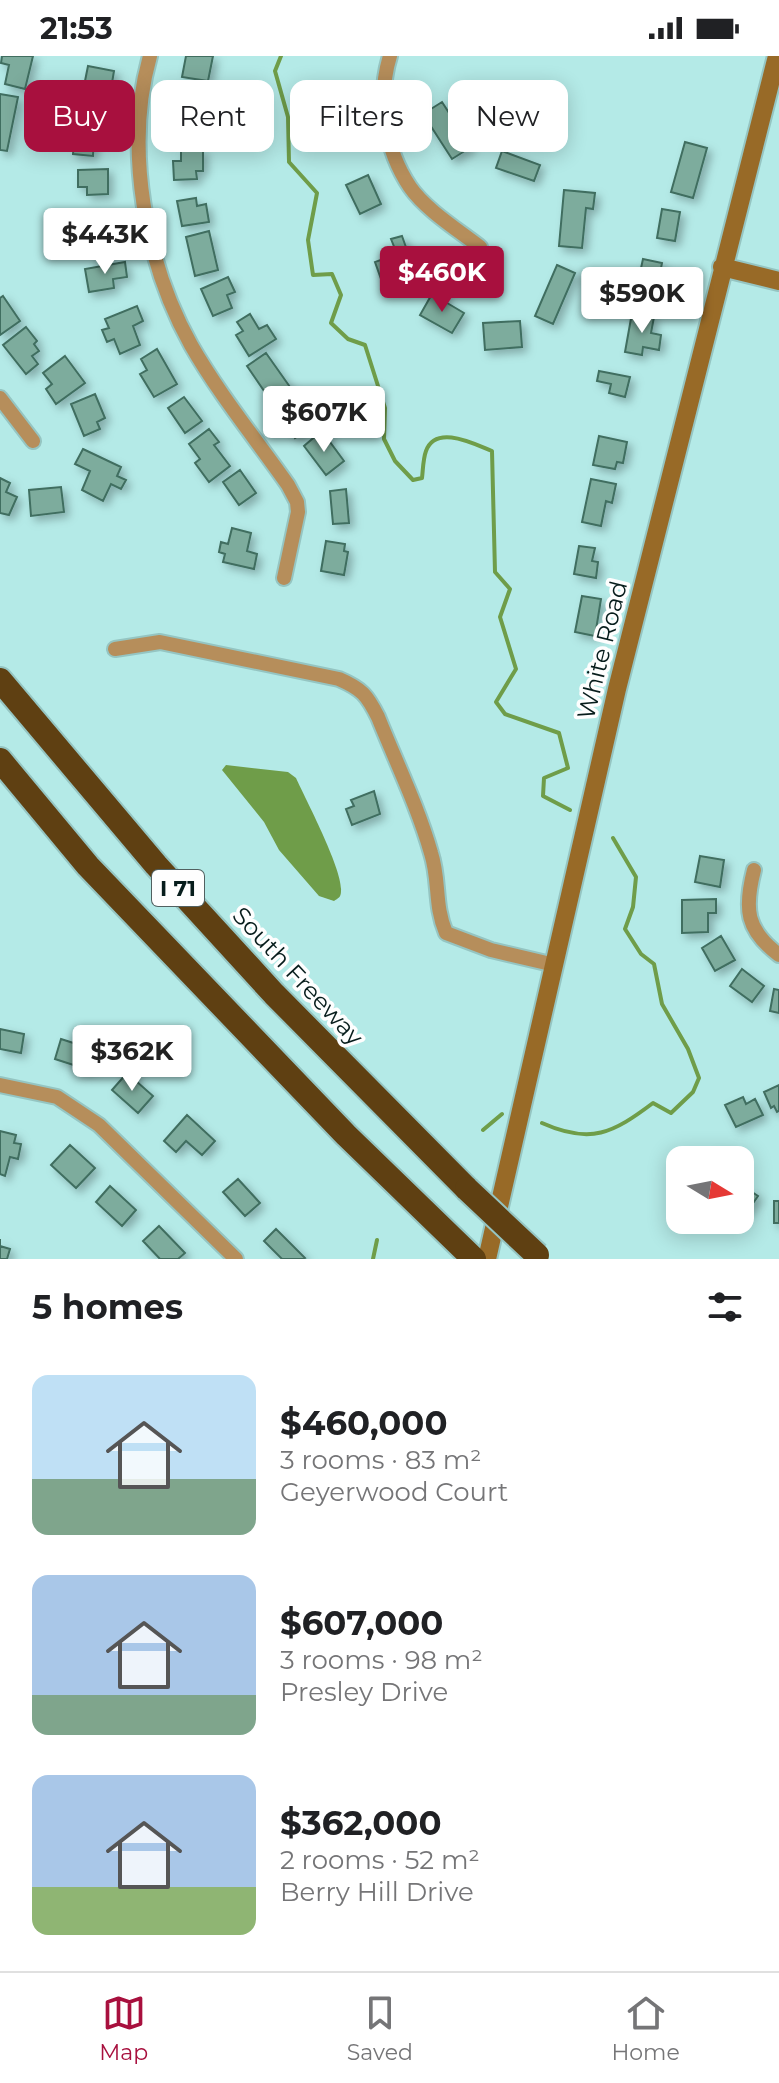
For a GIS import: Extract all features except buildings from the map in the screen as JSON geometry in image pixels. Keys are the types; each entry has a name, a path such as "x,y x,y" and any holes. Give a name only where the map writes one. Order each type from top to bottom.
{"highway":[{"name":"South Freeway","path":"0,680 156,865 274,994 538,1257"},
{"name":"I 71","path":"0,760 88,866 346,1135 466,1252"}],"street":[{"path":"150,56 139,138 145,217 158,266 189,342 297,502 297,522 284,578"},
{"path":"390,56 384,93 391,148 410,188 446,222 480,247"},
{"name":"White Road","path":"487,1259 617,689 777,56"},
{"path":"722,267 779,281"},
{"path":"0,398 33,441"},
{"path":"115,649 160,642 339,679 359,687 378,717 431,853 437,883 438,915 446,933 491,950 555,965"},
{"path":"754,870 748,893 749,919 761,942 779,955"},
{"path":"0,1085 57,1097 99,1125 236,1259"}],"shaded area":[{"path":"226,765 288,772 296,778 336,868 341,891 339,898 334,901 319,896 279,850 264,822 222,770"}],"waterway":[{"path":"281,56 275,71 288,117 289,162 317,193 308,240 313,275 332,274 341,295 331,323 348,339 365,345 385,408 384,439 395,461 413,480 422,478 426,451 438,439 456,438 492,451 495,572 510,589 500,617 516,669 496,702 505,714 559,733 568,768 544,778 543,796 570,810"},
{"path":"542,1123 559,1130 588,1134 626,1122 653,1103 671,1113 693,1092 699,1078 688,1049 662,1004 654,964 641,954 625,929 633,907 636,877 613,838"},
{"path":"483,1130 502,1114"},
{"path":"373,1259 377,1240"}]}
